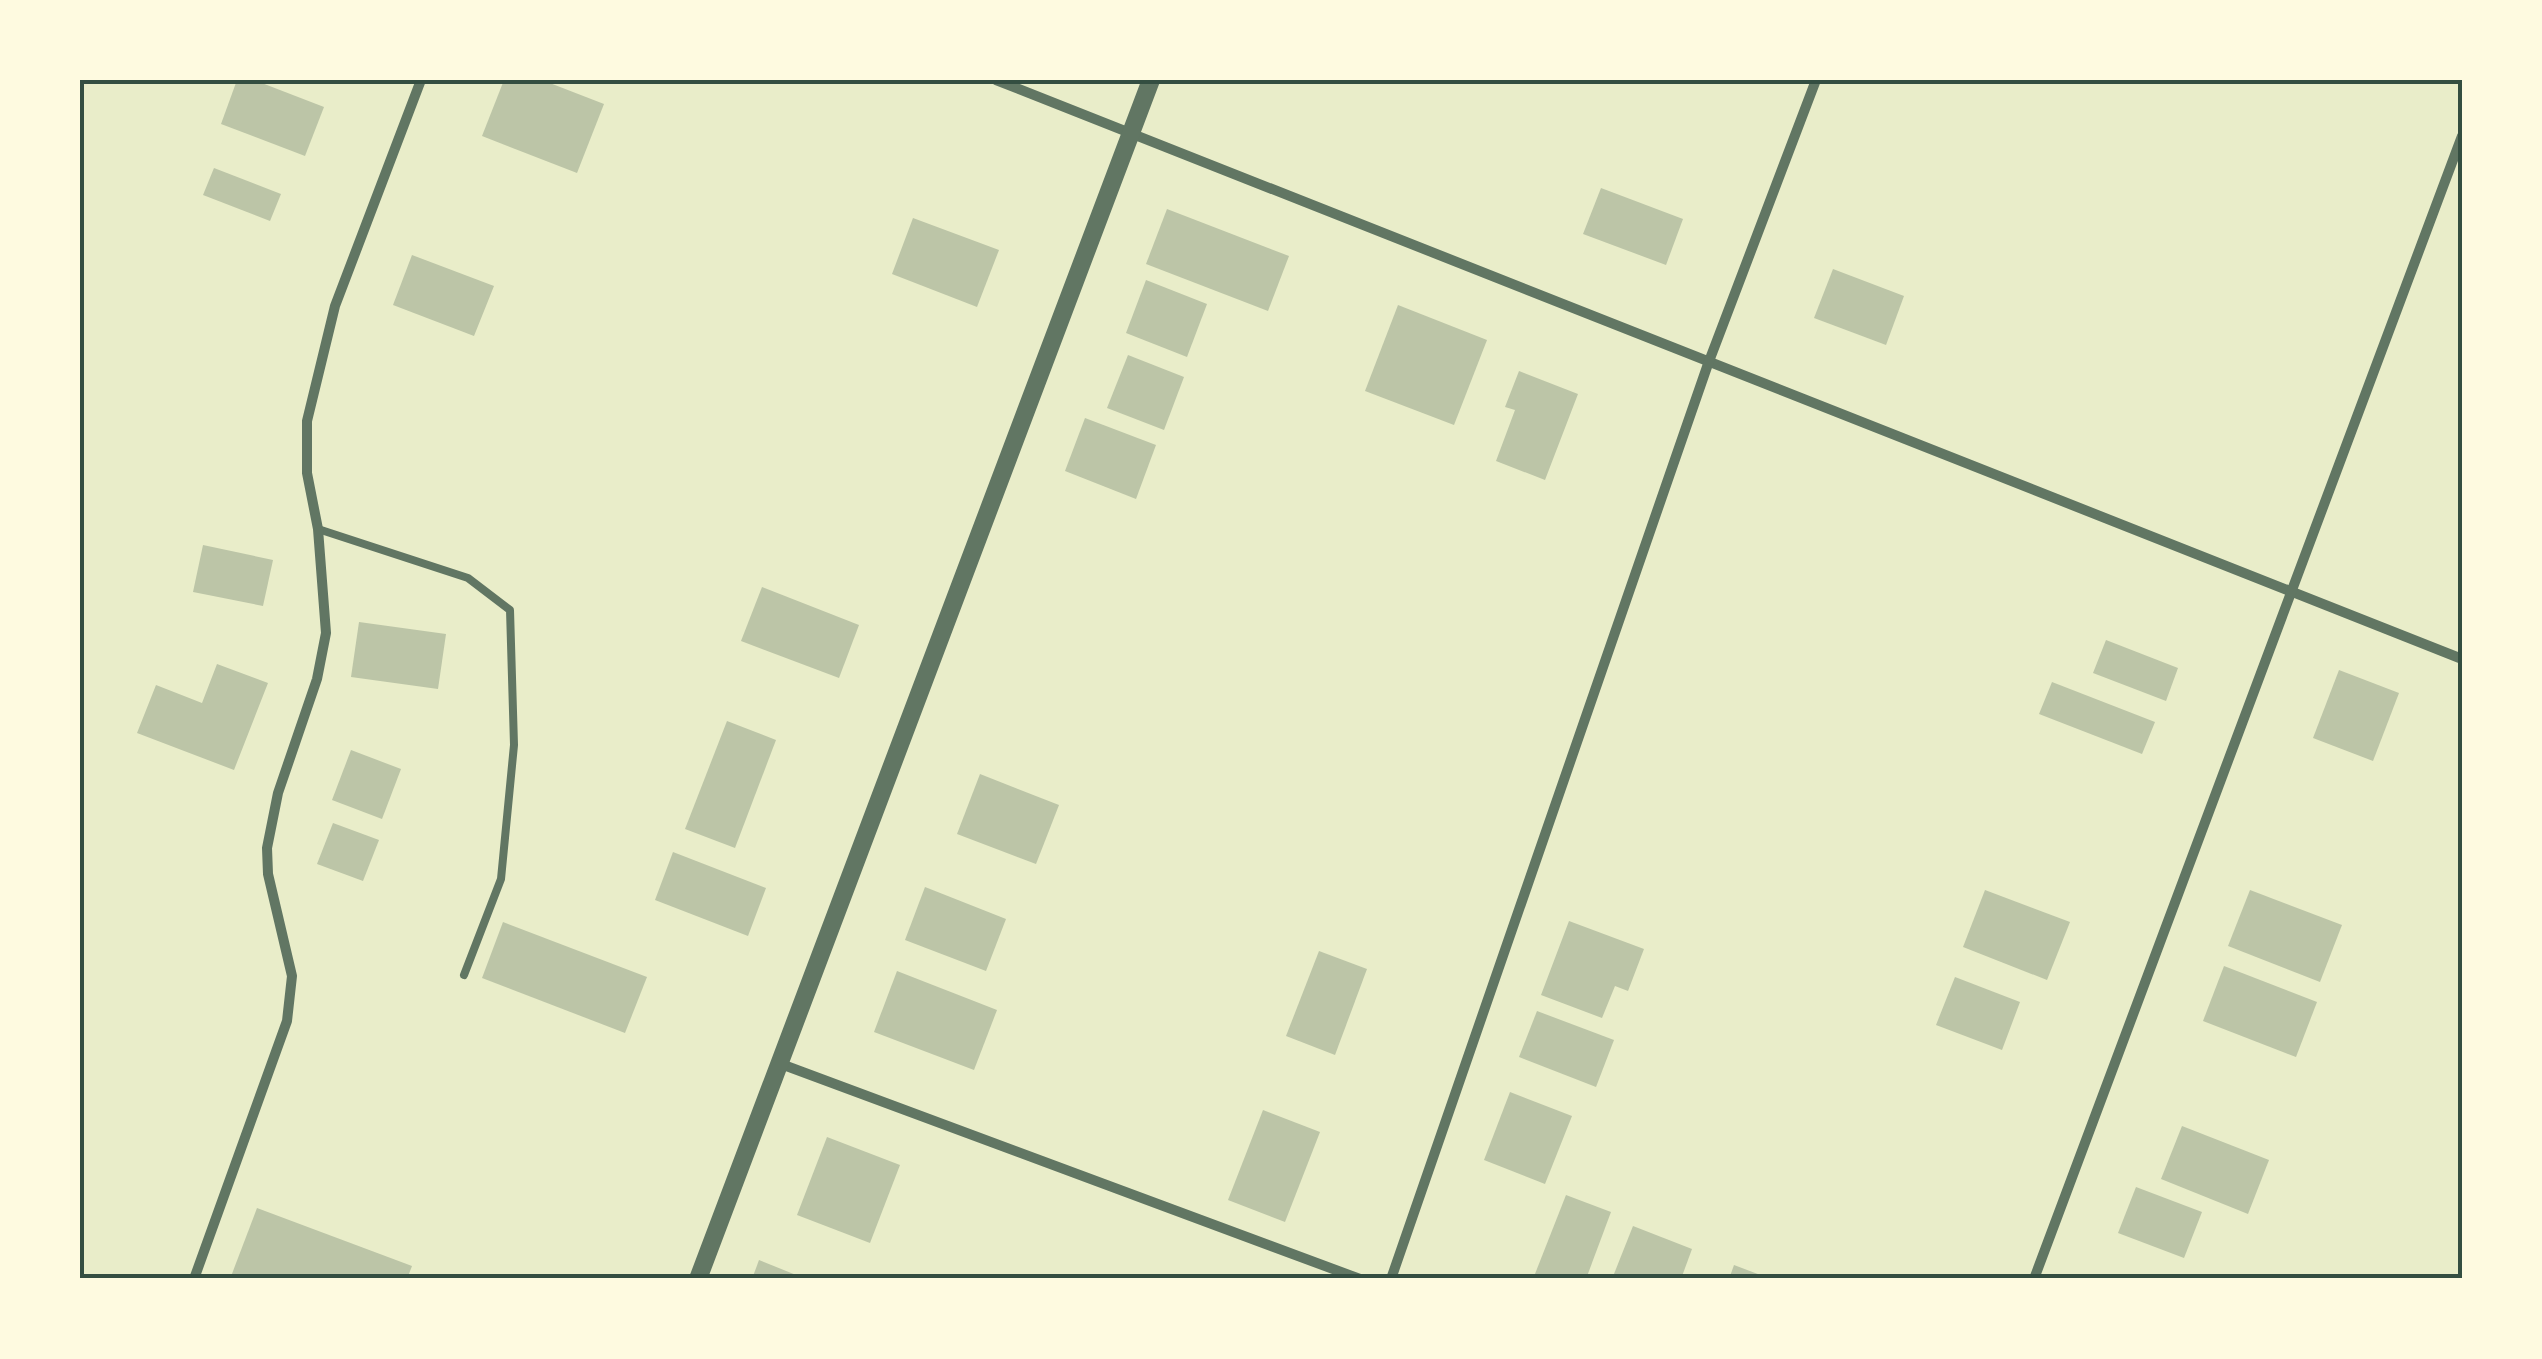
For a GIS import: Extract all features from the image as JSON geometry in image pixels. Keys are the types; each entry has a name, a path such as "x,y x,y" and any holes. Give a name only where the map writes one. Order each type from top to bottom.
{"street":[{"path":"194,1279 287,1020 292,976 268,874 267,848 278,793 317,679 326,634 318,529 307,473 306,421 335,306 422,80"},
{"path":"996,80 2462,659"},
{"path":"698,1279 1151,80"},
{"path":"1391,1279 1708,364 1816,80"},
{"path":"2034,1279 2462,136"},
{"path":"781,1064 1360,1279"}],"lane":[{"path":"318,529 468,578 510,610 514,745 501,878 464,975"}],"building":[{"path":"237,80 254,80 324,107 305,156 221,124"},
{"path":"504,80 542,80 604,104 577,173 482,136"},
{"path":"214,168 281,194 270,221 203,195"},
{"path":"1601,188 1683,219 1666,265 1583,234"},
{"path":"1167,209 1289,256 1268,311 1146,264"},
{"path":"913,218 999,250 977,307 892,274"},
{"path":"412,255 494,286 474,336 393,305"},
{"path":"1833,269 1904,296 1886,345 1814,318"},
{"path":"1146,280 1207,304 1187,357 1126,333"},
{"path":"1398,305 1487,340 1454,425 1365,391"},
{"path":"1128,355 1184,377 1164,430 1107,408"},
{"path":"1519,371 1578,394 1545,480 1496,461 1515,410 1505,407"},
{"path":"1085,418 1156,445 1136,499 1065,471"},
{"path":"203,545 273,560 263,606 193,592"},
{"path":"762,587 859,625 839,678 741,641"},
{"path":"359,622 446,634 438,689 351,677"},
{"path":"2106,640 2178,668 2166,701 2093,673"},
{"path":"217,664 268,683 234,770 137,733 156,685 202,703"},
{"path":"2339,670 2399,693 2373,761 2313,738"},
{"path":"2052,682 2155,722 2142,754 2039,714"},
{"path":"727,721 776,740 735,848 685,829"},
{"path":"351,750 401,769 382,819 332,800"},
{"path":"980,774 1059,805 1036,864 957,834"},
{"path":"333,823 379,840 363,881 317,864"},
{"path":"673,852 766,888 748,936 655,900"},
{"path":"925,887 1006,919 986,971 905,940"},
{"path":"1985,890 2070,922 2047,980 1963,947"},
{"path":"2250,890 2342,925 2320,982 2228,946"},
{"path":"1569,921 1644,949 1628,991 1615,986 1602,1018 1541,995"},
{"path":"503,922 647,977 625,1033 482,978"},
{"path":"1319,951 1367,969 1335,1055 1286,1036"},
{"path":"2224,966 2317,1002 2296,1057 2203,1021"},
{"path":"897,971 997,1010 974,1070 874,1032"},
{"path":"1955,977 2020,1002 2002,1050 1936,1025"},
{"path":"1537,1011 1614,1040 1596,1087 1519,1057"},
{"path":"1510,1092 1572,1116 1545,1184 1484,1160"},
{"path":"1263,1110 1320,1132 1285,1222 1228,1200"},
{"path":"2182,1126 2269,1160 2248,1214 2161,1179"},
{"path":"827,1137 900,1165 870,1243 797,1215"},
{"path":"2136,1187 2202,1212 2184,1258 2118,1233"},
{"path":"1566,1195 1611,1212 1586,1279 1533,1279"},
{"path":"257,1208 412,1266 407,1279 230,1279"},
{"path":"1633,1226 1692,1249 1681,1279 1612,1279"},
{"path":"759,1260 806,1279 752,1279"},
{"path":"1734,1265 1771,1279 1729,1279"}]}
